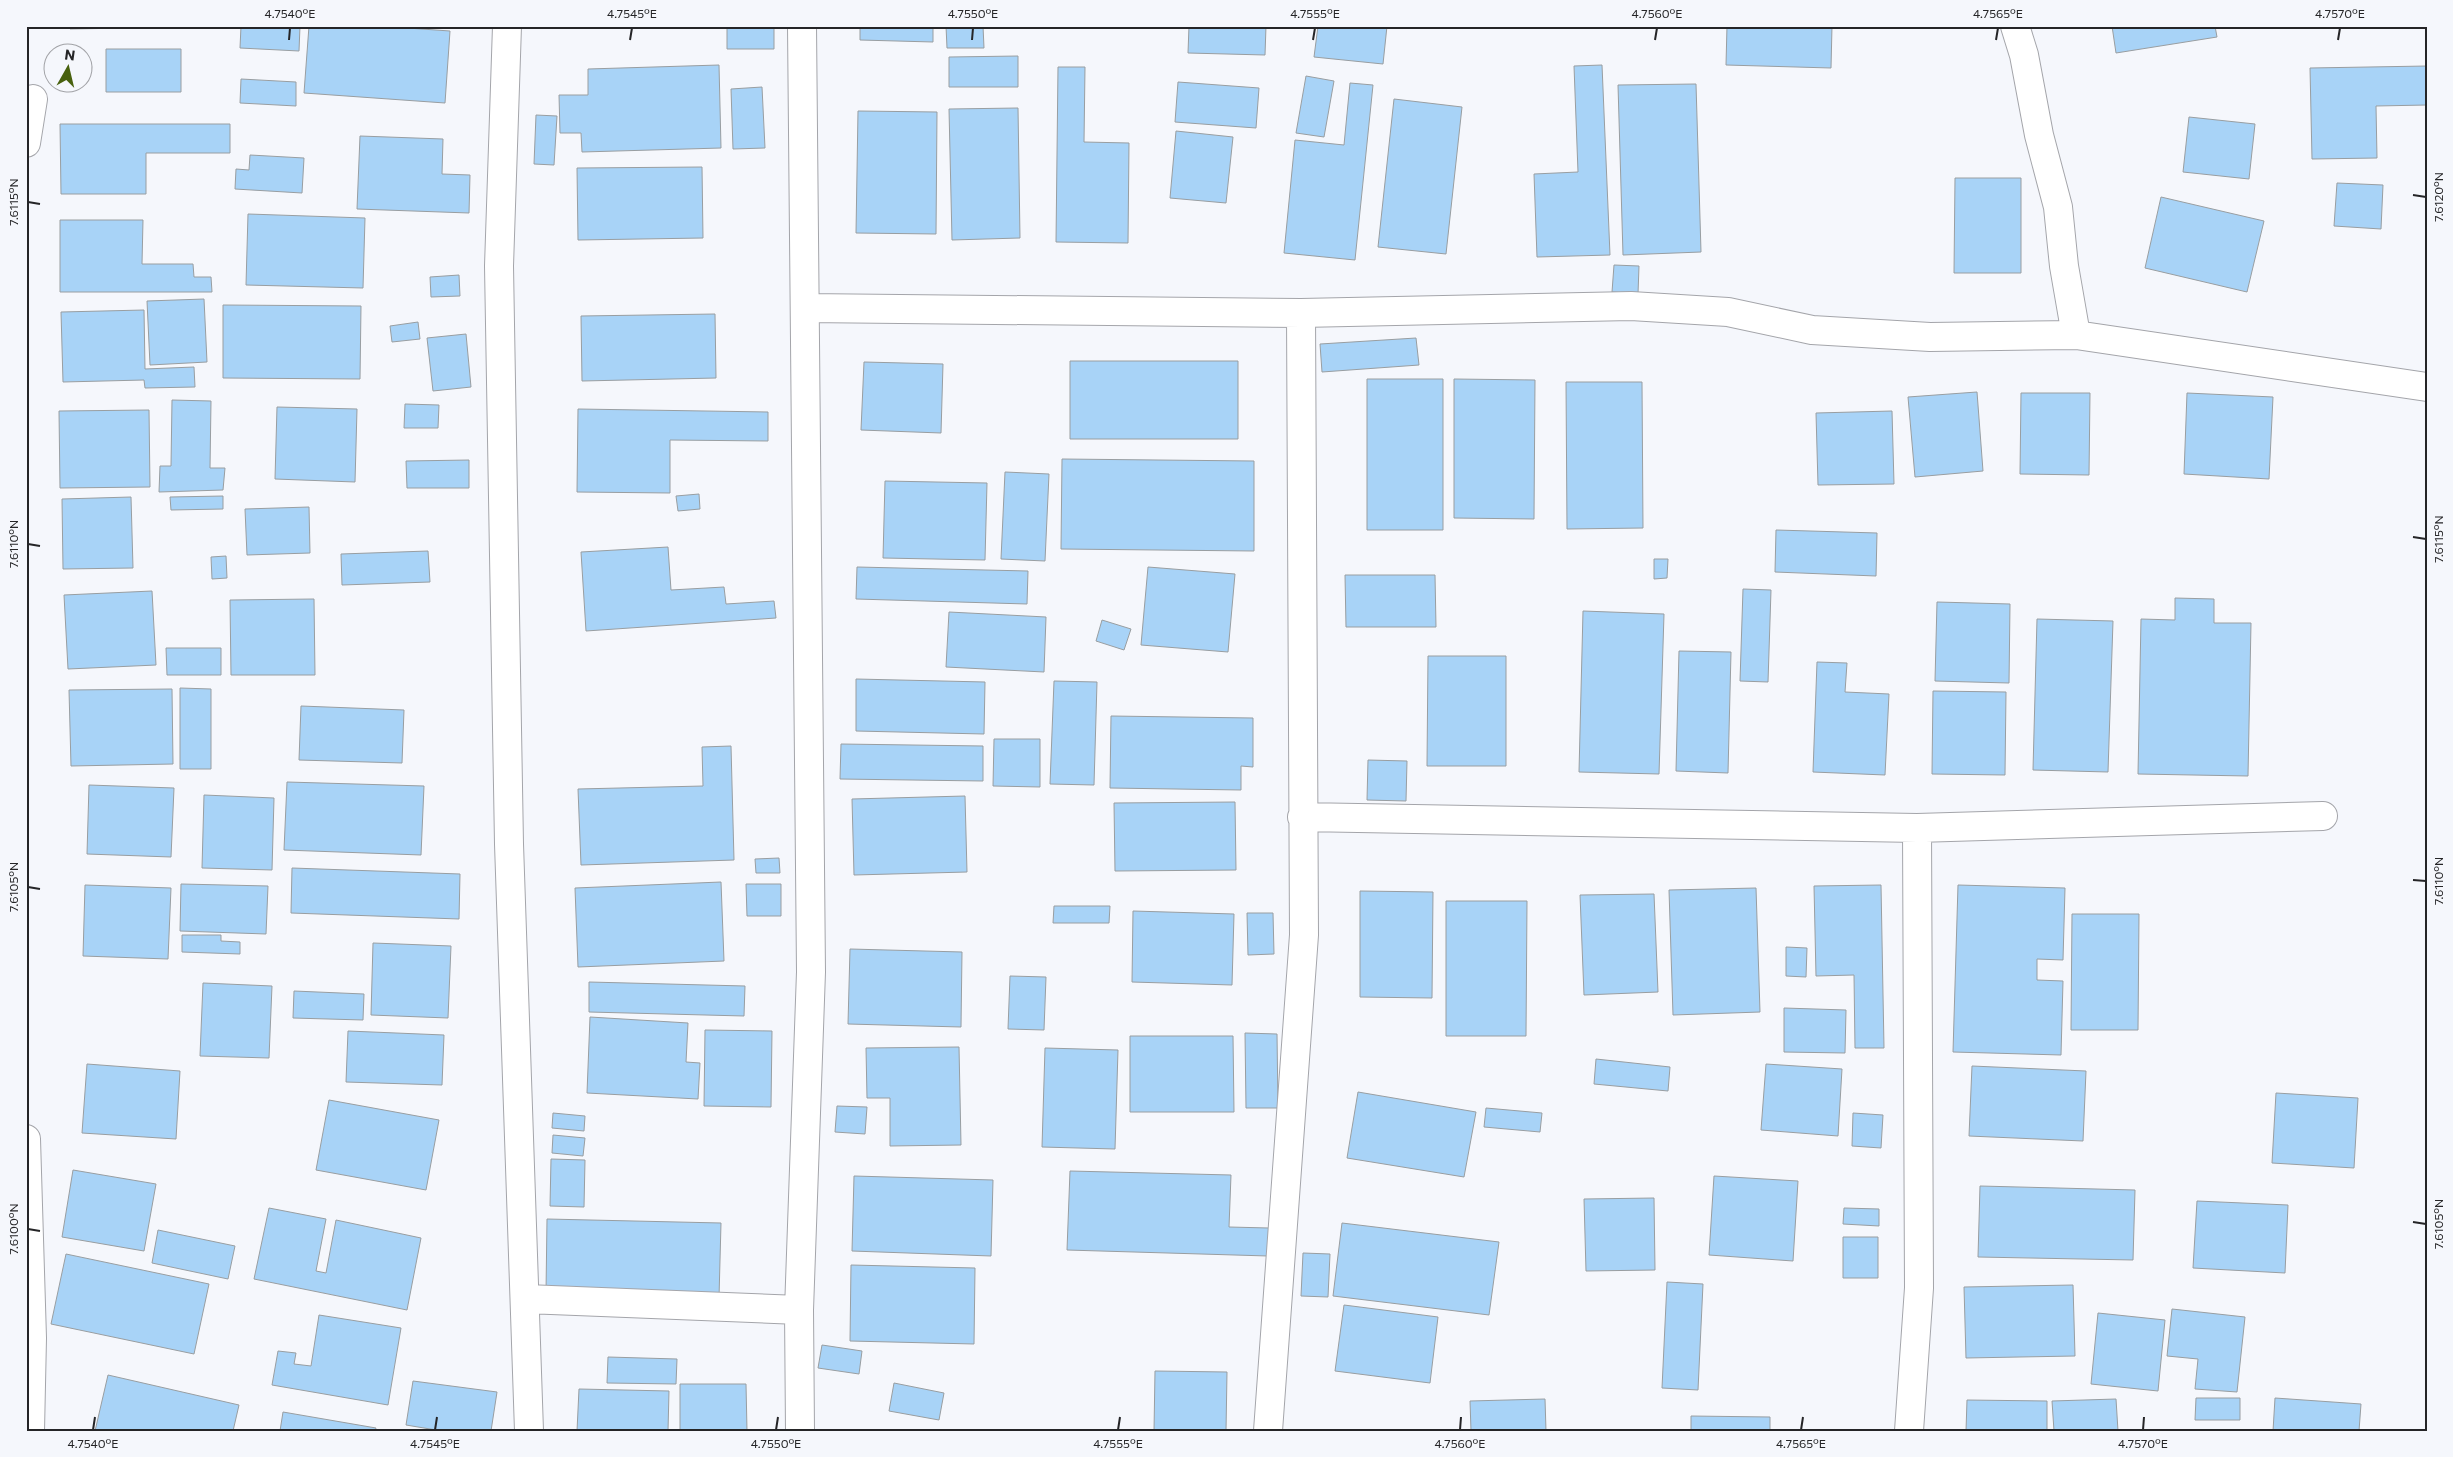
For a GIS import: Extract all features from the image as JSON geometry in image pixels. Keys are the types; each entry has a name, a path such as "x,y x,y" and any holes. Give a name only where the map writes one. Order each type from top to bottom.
{"street":[{"path":"507,26 499,276 509,844 529,1431"},
{"path":"800,1431 799,1310 811,972 802,26"},
{"path":"2015,26 2024,55 2039,135 2058,207 2064,266 2076,335"},
{"path":"26,143 33,99"},
{"path":"806,308 1301,313 1631,306 1728,312 1812,330 1930,337 2076,335 2427,387"},
{"path":"1268,1431 1304,936 1301,313"},
{"path":"1302,817 1917,828 2323,816"},
{"path":"1909,1431 1919,1288 1917,828"},
{"path":"26,1139 32,1338 30,1431"},
{"path":"526,1299 799,1310"}],"building":[{"path":"70,26 127,26 127,28 70,29"},
{"path":"241,26 300,26 299,51 240,48"},
{"path":"309,26 379,26 450,31 445,103 304,93"},
{"path":"727,26 774,26 774,49 727,49"},
{"path":"860,26 933,26 933,42 860,40"},
{"path":"946,26 983,26 984,48 947,48"},
{"path":"1189,26 1266,26 1265,55 1188,53"},
{"path":"1318,26 1387,26 1383,64 1314,57"},
{"path":"1727,26 1832,26 1831,68 1726,65"},
{"path":"2112,26 2215,26 2217,37 2116,53"},
{"path":"106,49 181,49 181,92 106,92"},
{"path":"1018,56 1018,87 949,87 949,57"},
{"path":"719,65 721,148 582,152 581,133 560,133 559,95 588,95 588,69"},
{"path":"1602,65 1610,255 1537,257 1534,174 1578,172 1574,66"},
{"path":"2427,66 2427,105 2376,106 2377,158 2312,159 2310,68"},
{"path":"1058,67 1085,67 1084,142 1129,143 1128,243 1056,242"},
{"path":"1306,76 1334,81 1324,137 1296,133"},
{"path":"241,79 296,82 296,106 240,103"},
{"path":"1178,82 1259,88 1256,128 1175,122"},
{"path":"1350,83 1373,85 1355,260 1284,253 1295,140 1344,145"},
{"path":"1696,84 1701,252 1623,255 1618,85"},
{"path":"762,87 765,148 733,149 731,89"},
{"path":"1394,99 1462,107 1446,254 1378,247"},
{"path":"1018,108 1020,238 952,240 949,109"},
{"path":"858,111 937,112 936,234 856,233"},
{"path":"536,115 557,116 554,165 534,164"},
{"path":"2189,117 2255,124 2249,179 2183,172"},
{"path":"60,124 230,124 230,153 146,153 146,194 61,194"},
{"path":"1176,131 1233,137 1226,203 1170,198"},
{"path":"360,136 443,139 442,174 470,175 469,213 357,209"},
{"path":"250,155 304,158 302,193 235,189 236,169 249,170"},
{"path":"702,167 703,238 578,240 577,168"},
{"path":"1955,178 2021,178 2021,273 1954,273"},
{"path":"2337,183 2383,185 2381,229 2334,226"},
{"path":"2161,197 2264,221 2247,292 2145,268"},
{"path":"248,214 365,218 363,288 246,285"},
{"path":"60,220 143,220 142,264 193,264 194,277 211,277 212,292 60,292"},
{"path":"1614,265 1639,266 1638,294 1612,292"},
{"path":"459,275 460,296 431,297 430,277"},
{"path":"204,299 207,362 150,365 147,301"},
{"path":"223,305 361,306 360,379 223,378"},
{"path":"144,310 145,369 194,367 195,387 145,388 144,380 63,382 61,312"},
{"path":"715,314 716,378 582,381 581,316"},
{"path":"418,322 420,339 392,342 390,326"},
{"path":"466,334 471,387 433,391 427,338"},
{"path":"1416,338 1419,365 1322,372 1320,344"},
{"path":"1070,361 1238,361 1238,439 1070,439"},
{"path":"864,362 943,364 941,433 861,430"},
{"path":"1367,379 1443,379 1443,530 1367,530"},
{"path":"1454,379 1535,380 1534,519 1454,518"},
{"path":"1566,382 1642,382 1643,528 1567,529"},
{"path":"1977,392 1983,471 1915,477 1908,397"},
{"path":"2021,393 2090,393 2089,475 2020,474"},
{"path":"2187,393 2273,397 2269,479 2184,474"},
{"path":"172,400 211,401 210,468 225,468 223,490 159,492 160,466 171,466"},
{"path":"405,404 439,405 438,428 404,428"},
{"path":"277,407 357,409 355,482 275,479"},
{"path":"578,409 768,412 768,441 670,440 670,493 577,492"},
{"path":"149,410 150,487 60,488 59,411"},
{"path":"1892,411 1894,484 1818,485 1816,413"},
{"path":"1062,459 1254,461 1254,551 1061,549"},
{"path":"469,460 469,488 407,488 406,461"},
{"path":"1005,472 1049,474 1045,561 1001,559"},
{"path":"885,481 987,483 985,560 883,558"},
{"path":"699,494 700,509 678,511 676,496"},
{"path":"223,496 223,509 171,510 170,497"},
{"path":"131,497 133,568 63,569 62,499"},
{"path":"309,507 310,553 247,555 245,509"},
{"path":"1776,530 1877,533 1876,576 1775,572"},
{"path":"668,547 671,590 724,587 726,604 774,601 776,618 586,631 581,552"},
{"path":"428,551 430,582 342,585 341,554"},
{"path":"226,556 227,578 212,579 211,557"},
{"path":"1654,559 1668,559 1667,578 1654,579"},
{"path":"857,567 1028,571 1027,604 856,599"},
{"path":"1148,567 1235,574 1228,652 1141,645"},
{"path":"1345,575 1435,575 1436,627 1346,627"},
{"path":"1743,589 1771,590 1768,682 1740,681"},
{"path":"152,591 156,665 68,669 64,595"},
{"path":"2175,598 2214,599 2214,623 2251,623 2248,776 2138,774 2141,619 2175,620"},
{"path":"314,599 315,675 231,675 230,600"},
{"path":"1937,602 2010,604 2009,683 1935,681"},
{"path":"1583,611 1664,614 1659,774 1579,772"},
{"path":"949,612 1046,617 1044,672 946,667"},
{"path":"2037,619 2113,621 2108,772 2033,770"},
{"path":"1102,620 1131,629 1124,650 1096,641"},
{"path":"166,648 221,648 221,675 167,675"},
{"path":"1679,651 1731,652 1728,773 1676,771"},
{"path":"1428,656 1506,656 1506,766 1427,766"},
{"path":"1817,662 1847,663 1845,692 1889,694 1885,775 1813,772"},
{"path":"856,679 985,682 984,734 856,731"},
{"path":"1054,681 1097,682 1094,785 1050,784"},
{"path":"180,688 211,689 211,769 180,769"},
{"path":"172,689 173,764 71,766 69,690"},
{"path":"1933,691 2006,692 2005,775 1932,774"},
{"path":"301,706 404,710 402,763 299,760"},
{"path":"1111,716 1253,718 1253,767 1241,766 1241,790 1110,788"},
{"path":"994,739 1040,739 1040,787 993,786"},
{"path":"841,744 983,746 983,781 840,779"},
{"path":"731,746 734,860 581,865 578,789 703,786 702,747"},
{"path":"1368,760 1407,761 1406,801 1367,800"},
{"path":"287,782 424,786 421,855 284,850"},
{"path":"89,785 174,788 171,857 87,854"},
{"path":"204,795 274,798 272,870 202,868"},
{"path":"965,796 967,872 854,875 852,799"},
{"path":"1235,802 1236,870 1115,871 1114,803"},
{"path":"779,858 780,873 756,873 755,859"},
{"path":"292,868 460,874 459,919 291,913"},
{"path":"721,882 724,961 578,967 575,888"},
{"path":"181,884 268,886 266,934 180,931"},
{"path":"746,884 781,884 781,916 747,916"},
{"path":"85,885 171,888 168,959 83,956"},
{"path":"1881,885 1884,1048 1855,1048 1854,975 1816,976 1814,886"},
{"path":"1958,885 2065,888 2063,960 2037,959 2037,980 2063,981 2061,1055 1953,1052"},
{"path":"1756,888 1760,1012 1673,1015 1669,890"},
{"path":"1360,891 1433,892 1432,998 1360,997"},
{"path":"1654,894 1658,992 1584,995 1580,895"},
{"path":"1446,901 1527,901 1526,1036 1446,1036"},
{"path":"1054,906 1110,906 1109,923 1053,923"},
{"path":"1133,911 1234,914 1232,985 1132,982"},
{"path":"1247,913 1273,913 1274,954 1248,955"},
{"path":"2072,914 2139,914 2138,1030 2071,1030"},
{"path":"182,935 221,935 221,941 240,942 240,954 182,952"},
{"path":"373,943 451,946 448,1018 371,1015"},
{"path":"1786,947 1807,948 1806,977 1786,976"},
{"path":"850,949 962,952 961,1027 848,1024"},
{"path":"1010,976 1046,977 1044,1030 1008,1029"},
{"path":"589,982 745,986 744,1016 589,1012"},
{"path":"203,983 272,986 269,1058 200,1056"},
{"path":"294,991 364,994 363,1020 293,1018"},
{"path":"1784,1008 1846,1010 1845,1053 1784,1052"},
{"path":"590,1017 688,1023 686,1062 700,1063 698,1099 587,1093"},
{"path":"705,1030 772,1031 771,1107 704,1106"},
{"path":"348,1031 444,1035 442,1085 346,1082"},
{"path":"1245,1033 1277,1034 1278,1108 1246,1108"},
{"path":"1130,1036 1233,1036 1234,1112 1130,1112"},
{"path":"959,1047 961,1145 890,1146 890,1098 867,1098 866,1048"},
{"path":"1045,1048 1118,1050 1115,1149 1042,1147"},
{"path":"1596,1059 1670,1067 1668,1091 1594,1084"},
{"path":"87,1064 180,1071 176,1139 82,1133"},
{"path":"1766,1064 1842,1069 1838,1136 1761,1130"},
{"path":"1972,1066 2086,1071 2083,1141 1969,1136"},
{"path":"1358,1092 1476,1112 1464,1177 1347,1158"},
{"path":"2276,1093 2358,1098 2354,1168 2272,1163"},
{"path":"329,1100 439,1120 426,1190 316,1170"},
{"path":"837,1106 867,1107 865,1134 835,1132"},
{"path":"1486,1108 1542,1113 1540,1132 1484,1127"},
{"path":"553,1113 585,1116 584,1131 552,1128"},
{"path":"1853,1113 1883,1115 1881,1148 1852,1146"},
{"path":"553,1135 585,1138 583,1156 552,1153"},
{"path":"551,1159 585,1160 584,1207 550,1206"},
{"path":"73,1170 156,1184 144,1251 62,1237"},
{"path":"1070,1171 1231,1175 1229,1227 1269,1228 1268,1256 1067,1250"},
{"path":"854,1176 993,1180 991,1256 852,1251"},
{"path":"1714,1176 1798,1181 1793,1261 1709,1255"},
{"path":"1980,1186 2135,1190 2133,1260 1978,1257"},
{"path":"1654,1198 1655,1270 1586,1271 1584,1199"},
{"path":"2197,1201 2288,1205 2285,1273 2193,1268"},
{"path":"269,1208 326,1219 316,1271 326,1273 336,1220 421,1238 407,1310 254,1279"},
{"path":"1844,1208 1879,1209 1879,1226 1843,1224"},
{"path":"547,1219 721,1223 719,1298 546,1293"},
{"path":"1342,1223 1499,1242 1489,1315 1333,1296"},
{"path":"158,1230 235,1246 228,1279 152,1263"},
{"path":"1843,1237 1878,1237 1878,1278 1843,1278"},
{"path":"1303,1253 1330,1254 1328,1297 1301,1296"},
{"path":"66,1254 209,1284 194,1354 51,1324"},
{"path":"851,1265 975,1268 974,1344 850,1341"},
{"path":"1667,1282 1703,1284 1698,1390 1662,1388"},
{"path":"2073,1285 2075,1356 1966,1358 1964,1287"},
{"path":"1344,1305 1438,1317 1430,1383 1335,1371"},
{"path":"2172,1309 2245,1317 2237,1392 2195,1389 2198,1359 2167,1356"},
{"path":"2098,1313 2165,1320 2158,1391 2091,1384"},
{"path":"319,1315 401,1328 388,1405 272,1385 278,1351 296,1353 294,1364 311,1366"},
{"path":"822,1345 862,1351 859,1374 818,1368"},
{"path":"608,1357 677,1359 676,1384 607,1383"},
{"path":"1155,1371 1227,1372 1226,1431 1154,1431"},
{"path":"108,1375 239,1405 233,1431 95,1431"},
{"path":"413,1381 497,1392 491,1431 442,1431 406,1425"},
{"path":"894,1383 944,1393 939,1420 889,1411"},
{"path":"680,1384 746,1384 747,1431 680,1431"},
{"path":"579,1389 669,1391 668,1431 577,1431"},
{"path":"2196,1398 2240,1398 2240,1420 2195,1420"},
{"path":"2275,1398 2361,1404 2359,1431 2273,1431"},
{"path":"1545,1399 1546,1431 1471,1431 1470,1401"},
{"path":"2116,1399 2118,1431 2054,1431 2052,1401"},
{"path":"1967,1400 2047,1401 2047,1431 1966,1431"},
{"path":"283,1412 376,1428 375,1431 280,1431"},
{"path":"1691,1416 1770,1417 1770,1431 1691,1431"}]}
